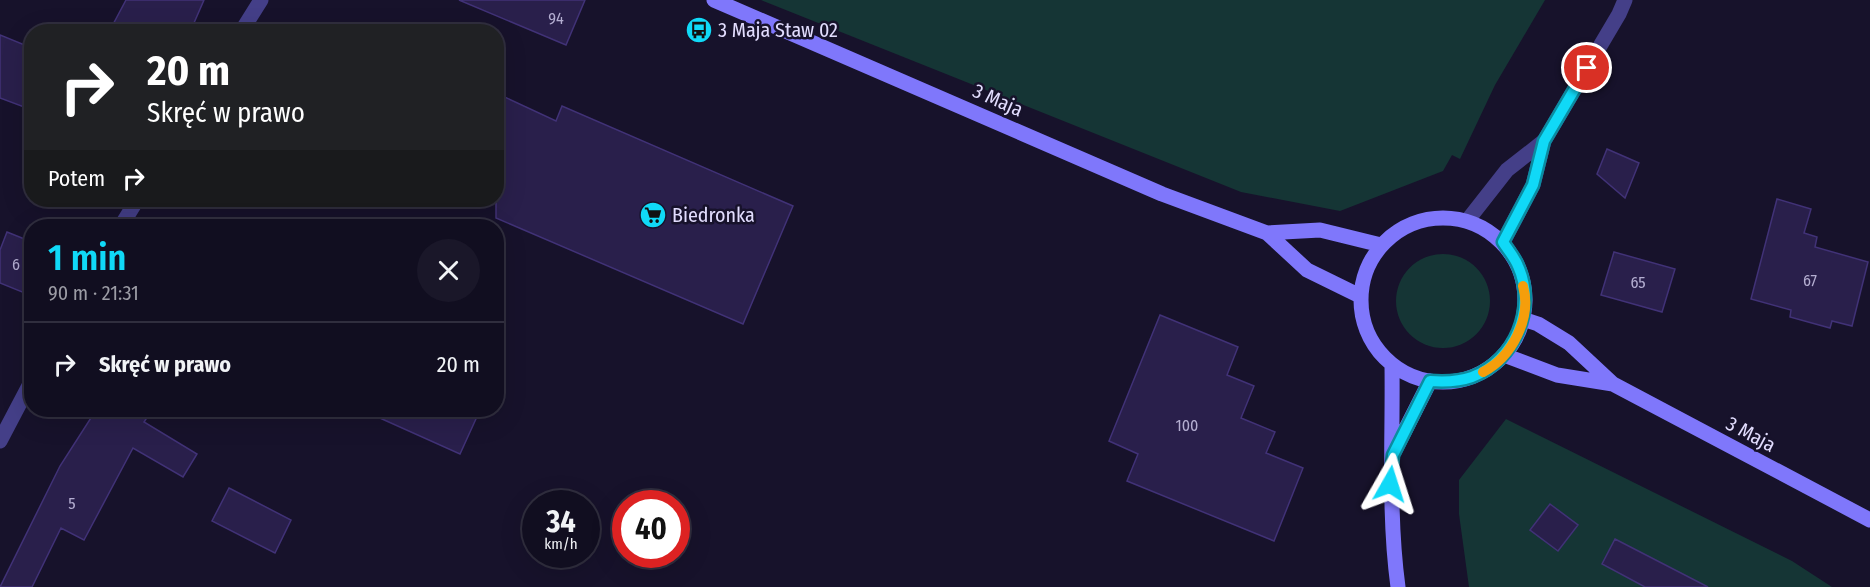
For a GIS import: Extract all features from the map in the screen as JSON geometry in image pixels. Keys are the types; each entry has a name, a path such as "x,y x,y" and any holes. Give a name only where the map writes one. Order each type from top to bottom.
{"street":[{"path":"246,24 261,0"},
{"name":"3 Maja","path":"714,0 1162,194 1267,233 1307,270 1360,296"},
{"path":"1503,242 1533,185 1544,141 1619,14 1624,0"},
{"path":"1467,221 1507,170 1544,141"},
{"path":"1444,217 1467,221 1487,230 1503,242 1518,266 1525,292 1523,320 1516,338 1504,355 1489,368 1471,378 1451,382 1430,381 1410,375 1392,365 1374,345 1363,321 1360,296 1366,269 1381,245 1399,230 1421,220 1444,217"},
{"name":"3 Maja","path":"1267,233 1320,230 1381,245"},
{"name":"3 Maja","path":"1523,320 1538,324 1569,343 1613,384 1870,520"},
{"name":"3 Maja","path":"1504,355 1557,375 1613,384"},
{"path":"1392,365 1393,455 1390,484 1398,587"},
{"path":"1393,455 1430,381"},
{"path":"0,441 24,395"}],"green space":[{"path":"761,0 1545,0 1495,85 1460,159 1452,155 1443,171 1340,211 1241,192"},
{"path":"1443,254 1461,257 1476,268 1487,283 1490,301 1487,319 1476,334 1461,345 1443,348 1425,345 1410,334 1399,319 1396,301 1399,283 1410,268 1425,257"},
{"path":"1506,419 1792,561 1832,587 1469,587 1459,514 1459,480"}],"building":[{"path":"126,0 204,0 194,24 113,24"},
{"path":"459,0 585,0 566,45"},
{"path":"0,35 24,45 24,107 0,98"},
{"name":"Biedronka","path":"504,97 556,121 562,106 793,206 743,324 504,221 504,219 496,218 496,207 504,207"},
{"path":"1607,149 1639,163 1625,198 1597,174"},
{"path":"1777,199 1811,209 1804,233 1817,237 1815,247 1868,262 1852,326 1832,321 1830,328 1790,317 1791,310 1751,299"},
{"path":"7,232 24,239 24,293 0,283 0,250"},
{"path":"1614,252 1675,269 1662,312 1601,295"},
{"path":"1160,315 1238,347 1227,375 1254,386 1241,418 1275,432 1266,453 1303,468 1274,541 1127,481 1138,454 1109,441"},
{"path":"92,417 147,417 144,422 197,454 183,477 133,448 84,540 61,528 32,587 0,587 60,466"},
{"path":"378,417 477,417 460,454"},
{"path":"229,488 291,520 275,553 212,521"},
{"path":"1550,504 1578,525 1558,551 1530,530"},
{"path":"1615,539 1708,587 1645,587 1602,564"}],"slow traffic":[{"path":"1483,372 1504,355 1516,338 1523,320 1525,292 1523,286"}],"place":[{"name":"3 Maja Staw 02","path":"699,30"},
{"name":"Biedronka","path":"653,215"}],"route":[{"path":"1390,484 1393,455 1430,381 1451,382 1471,378 1489,368 1504,355 1516,338 1523,320 1525,292 1518,266 1503,242 1533,185 1544,141 1587,68"}]}
